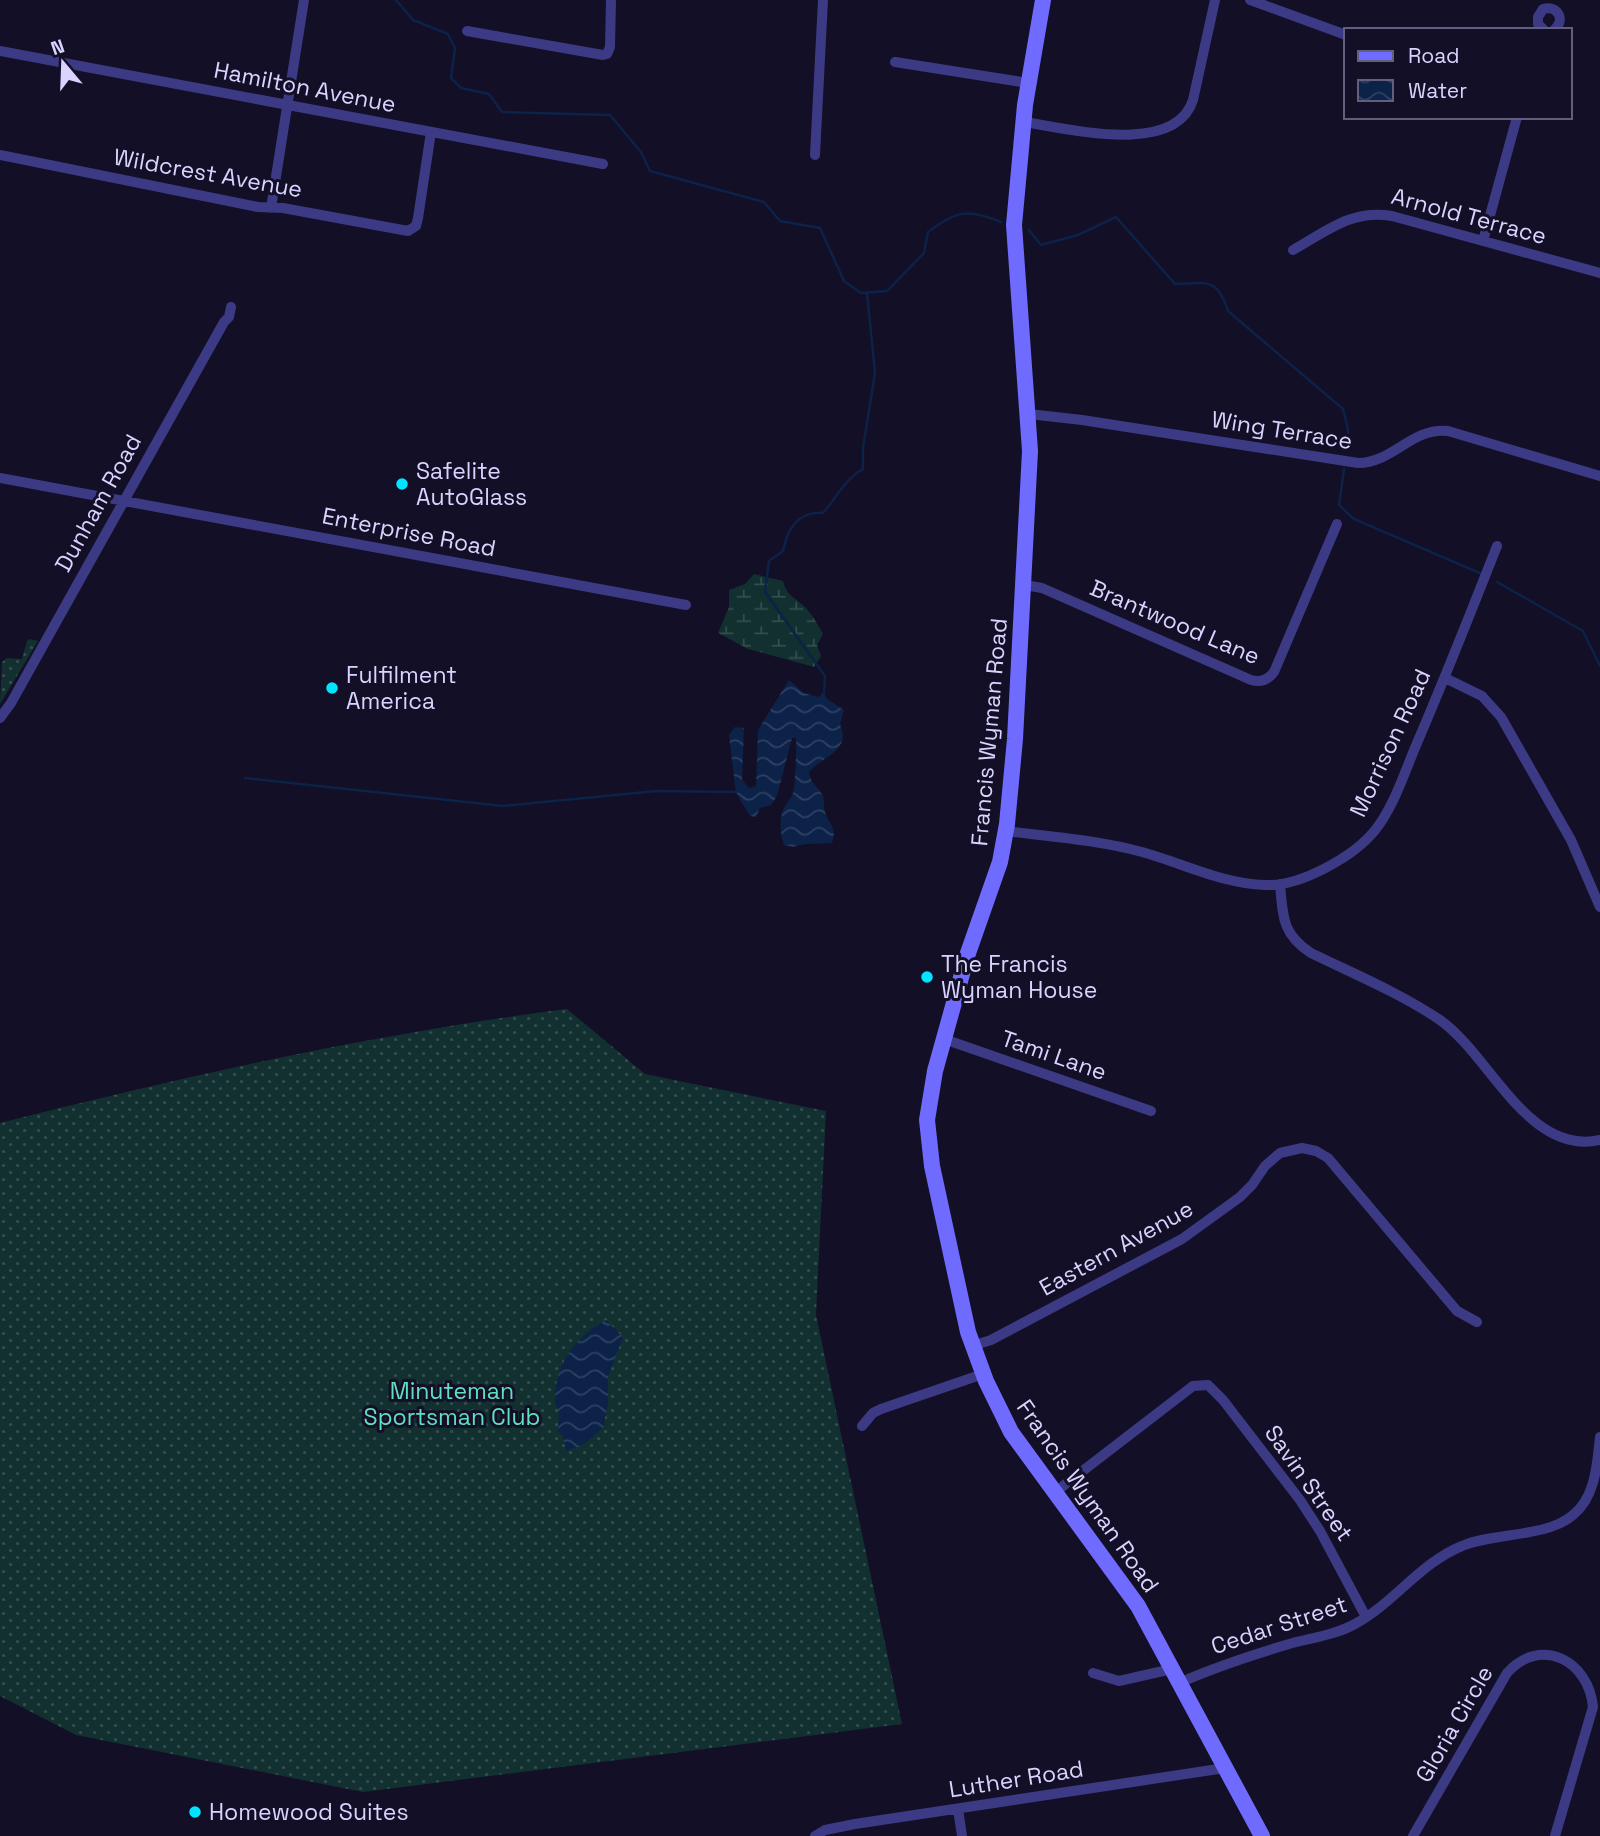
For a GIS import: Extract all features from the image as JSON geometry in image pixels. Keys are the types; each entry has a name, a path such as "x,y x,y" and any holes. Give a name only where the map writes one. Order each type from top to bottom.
{"main road":[{"name":"Francis Wyman Road","path":"1043,0 1028,83 1014,242 1030,452 1016,739 1000,862 970,946 944,1039 929,1101 928,1140 972,1346 1011,1433 1131,1595 1262,1836"}],"street":[{"path":"271,208 304,0"},
{"path":"467,31 606,54 610,47 611,0"},
{"path":"815,155 822,0"},
{"path":"1024,122 1127,135 1153,131 1180,120 1192,100 1215,0"},
{"path":"1250,0 1344,34"},
{"path":"1541,28 1538,15 1543,9 1550,8 1557,11 1561,18 1556,28"},
{"name":"Hamilton Avenue","path":"0,51 603,164"},
{"path":"895,62 1028,83"},
{"path":"1483,241 1516,119"},
{"name":"Wildcrest Avenue","path":"0,155 271,208 284,208 408,231 416,226 418,218 431,132"},
{"name":"Arnold Terrace","path":"1293,250 1347,220 1369,213 1392,216 1600,273"},
{"name":"Dunham Road","path":"0,718 11,704 229,317 231,307"},
{"name":"Wing Terrace","path":"1029,414 1358,463 1384,457 1423,433 1448,431 1600,476"},
{"name":"Enterprise Road","path":"0,478 686,605"},
{"name":"Brantwood Lane","path":"1025,585 1042,588 1251,680 1261,681 1274,672 1337,524"},
{"name":"Morrison Road","path":"1006,831 1143,852 1254,884 1280,884 1332,863 1358,846 1373,832 1389,806 1445,678 1497,547"},
{"path":"1445,678 1482,696 1501,717 1566,831 1600,907"},
{"path":"1280,884 1284,922 1289,934 1299,945 1413,1004 1451,1028 1513,1100 1550,1132 1573,1141 1600,1140"},
{"name":"Tami Lane","path":"944,1039 1151,1111"},
{"name":"Eastern Avenue","path":"972,1346 991,1340 1182,1239 1240,1197 1273,1158 1295,1148 1309,1149 1328,1158 1459,1313 1478,1322"},
{"path":"862,1426 873,1413 881,1409 983,1374"},
{"name":"Savin Street","path":"1054,1493 1193,1387 1203,1384 1210,1386 1300,1500 1321,1531 1366,1617"},
{"name":"Cedar Street","path":"1093,1672 1119,1681 1176,1676 1340,1631 1366,1617 1441,1556 1460,1546 1541,1529 1573,1515 1583,1505 1591,1489 1600,1437"},
{"name":"Gloria Circle","path":"1413,1836 1507,1673 1513,1666 1529,1657 1548,1655 1567,1661 1582,1674 1590,1689 1593,1707 1555,1836"},
{"name":"Luther Road","path":"815,1836 825,1830 1225,1768"},
{"path":"958,1809 962,1836"}],"green space":[{"path":"754,574 783,581 789,594 806,608 815,621 823,634 817,645 821,656 814,667 748,649 718,633 729,607 729,590 745,584"},
{"path":"30,639 38,641 0,704 2,662 7,658 22,659"},
{"name":"Minuteman Sportsman Club","path":"567,1009 645,1074 826,1111 816,1315 902,1724 363,1792 76,1735 0,1696 0,1123 282,1057 424,1030"}],"water":[{"path":"789,680 804,693 819,697 824,691 826,698 844,710 840,724 842,741 839,747 809,772 823,796 826,816 833,829 832,843 793,847 784,845 781,831 782,812 794,790 796,738 792,738 777,796 771,805 760,808 756,817 750,816 736,793 729,735 735,727 744,728 742,780 749,788 756,786 758,730"},
{"path":"606,1320 623,1337 608,1377 608,1404 603,1428 584,1444 566,1451 563,1436 558,1432 559,1415 555,1402 559,1375 576,1343"}],"waterway":[{"path":"396,0 413,20 448,34 455,48 451,78 461,88 489,94 502,112 610,115 641,152 650,171 764,202 780,221 820,228 844,281 861,293 887,291 924,253 928,232 947,220 971,213 1001,222"},
{"path":"1029,230 1041,245 1078,235 1116,217 1175,284 1203,283 1215,287 1228,311 1343,409 1348,429 1347,445"},
{"path":"824,692 825,676 765,592 769,561 783,551 787,536 795,523 807,515 823,513 846,484 863,469 863,448 875,373 867,293"},
{"path":"1344,469 1339,505 1354,519 1482,574"},
{"path":"1497,582 1583,631 1600,666"},
{"path":"245,778 503,806 656,791 737,792"}],"place":[{"name":"Safelite AutoGlass","path":"402,484"},
{"name":"Fulfilment America","path":"332,688"},
{"name":"The Francis Wyman House","path":"927,977"},
{"name":"Homewood Suites","path":"195,1812"}]}
